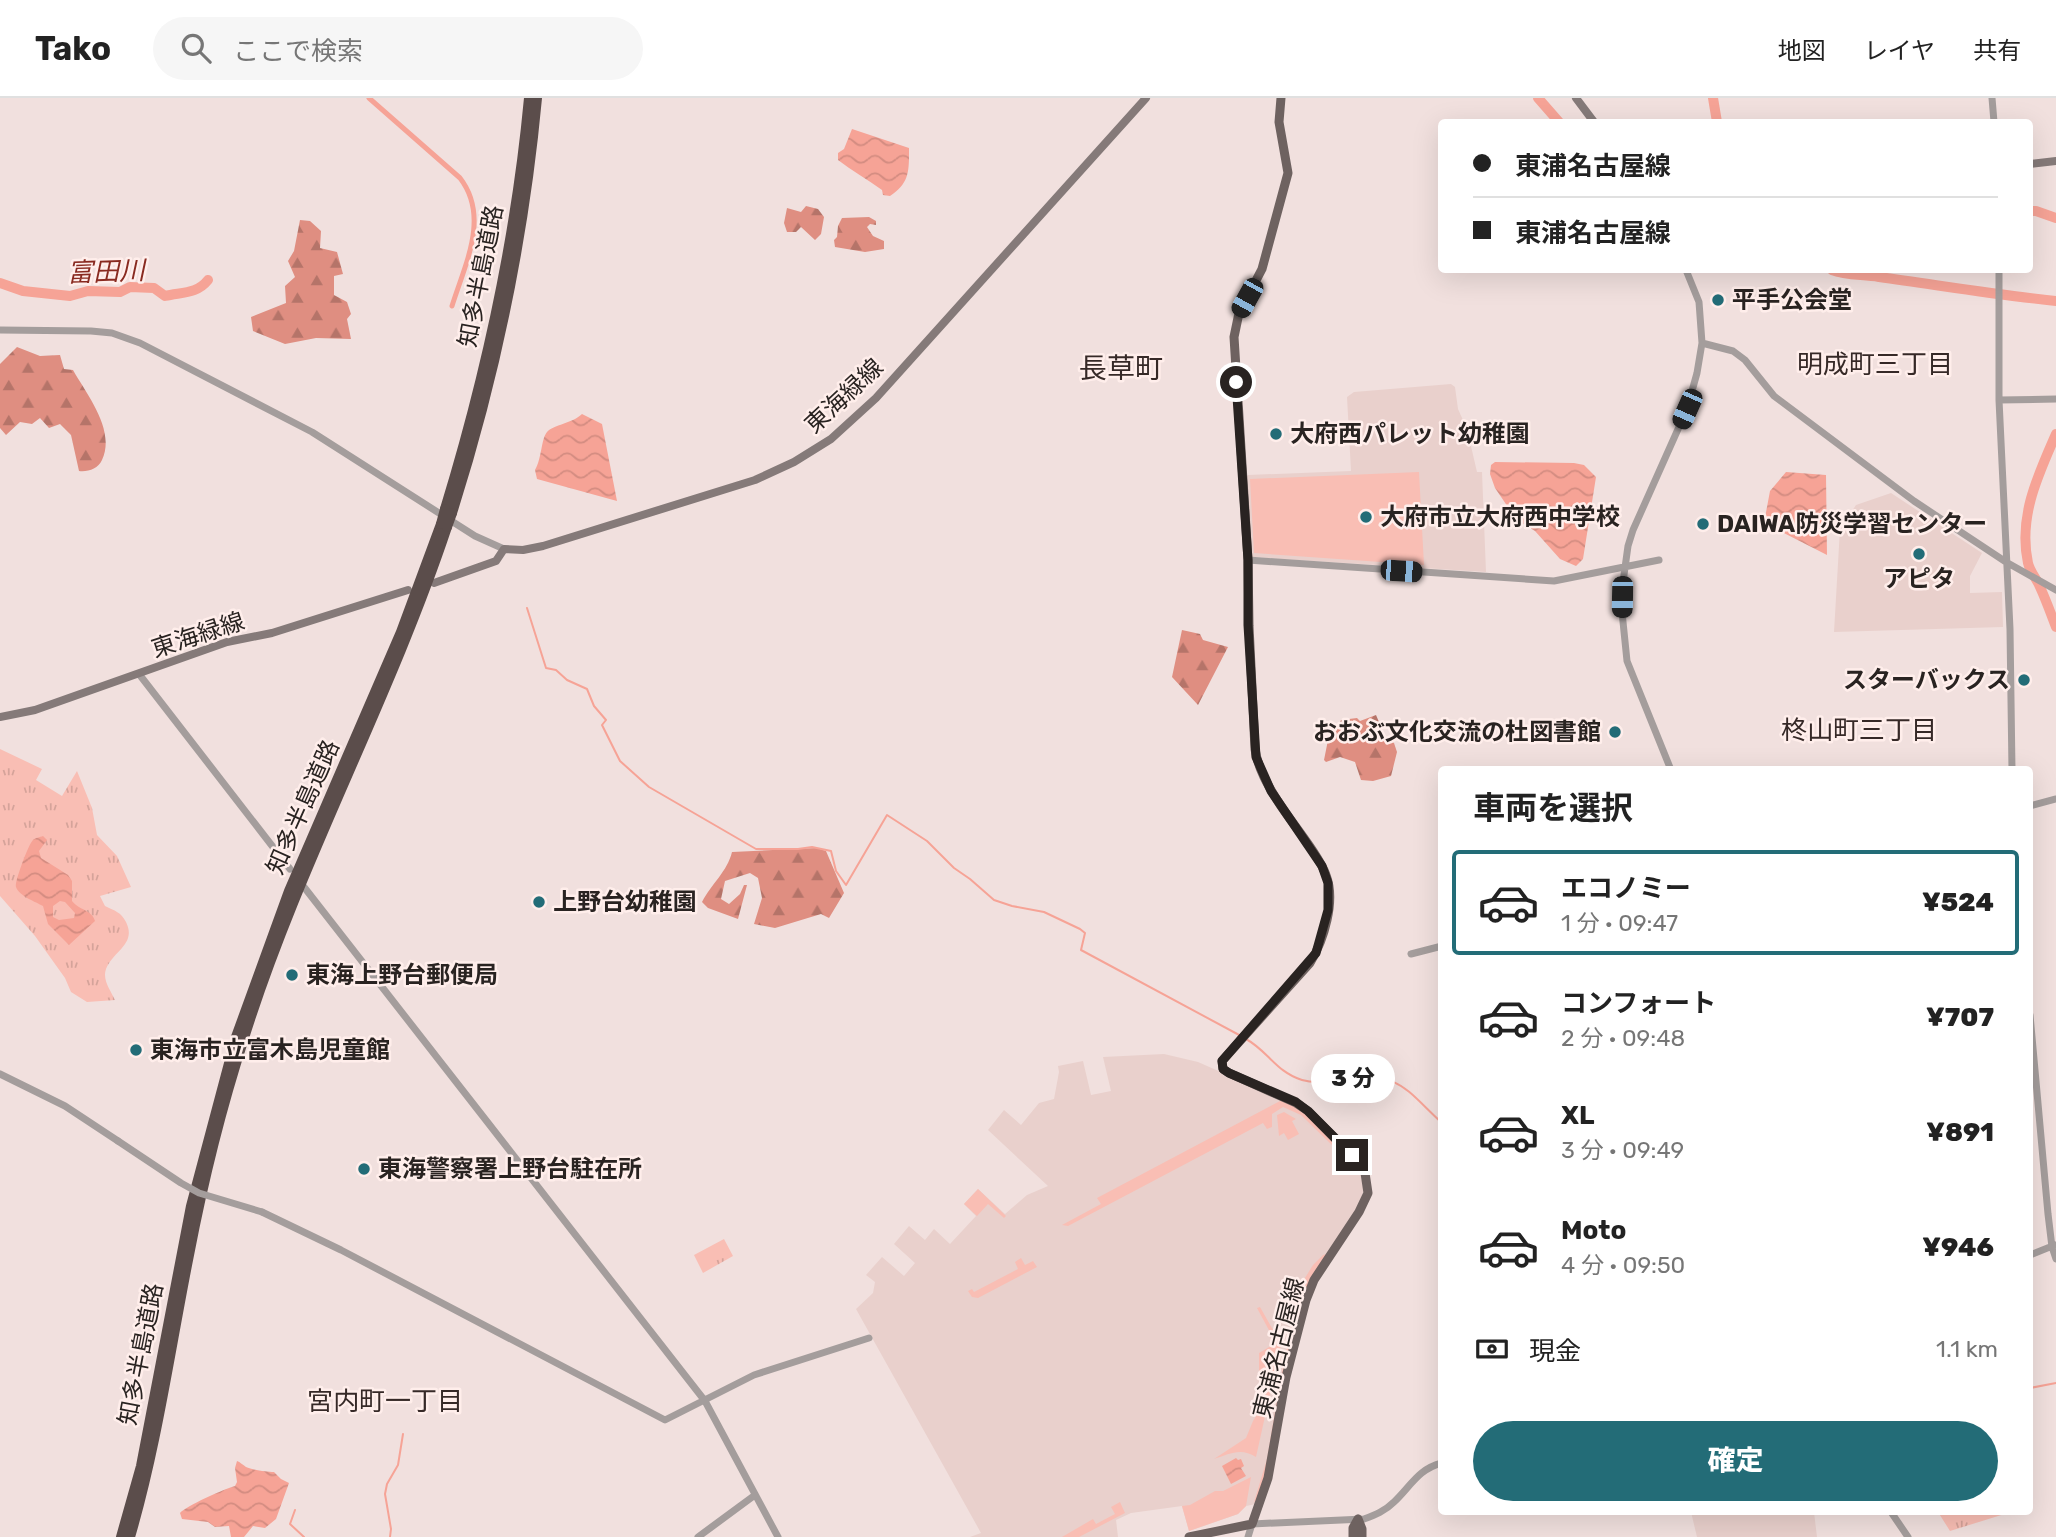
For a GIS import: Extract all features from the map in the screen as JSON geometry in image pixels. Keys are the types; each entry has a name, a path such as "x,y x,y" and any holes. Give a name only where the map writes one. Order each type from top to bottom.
{"highway":[{"name":"知多半島道路","path":"449,511 496,318 517,201 529,98"},
{"name":"知多半島道路","path":"130,1537 153,1448 198,1212 243,1039 296,894 409,635 476,432 503,320 526,192 537,98"},
{"name":"知多半島道路","path":"121,1537 141,1466 191,1206 236,1037 289,891 397,643 444,526"}],"main road":[{"name":"東海緑線","path":"504,549 523,550 543,546 755,480 794,462 831,439 876,398 1146,98"},
{"name":"東浦名古屋線","path":"1252,1524 1268,1478 1284,1386 1306,1300 1314,1280 1355,1219 1368,1193 1361,1165 1308,1111 1296,1102 1223,1069 1222,1061 1316,953 1328,910 1329,892 1322,866 1271,791 1256,757 1248,625 1248,560 1234,337 1239,313 1262,269 1288,173 1279,122 1281,98"},
{"path":"1576,98 1592,119"},
{"path":"2033,164 2056,161"},
{"path":"434,583 496,561 504,549"},
{"name":"東海緑線","path":"0,717 34,710 227,642 272,633 408,590"},
{"path":"1353,1537 1353,1528 1358,1519"},
{"path":"1358,1519 1362,1537"},
{"path":"1189,1537 1252,1524"}],"street":[{"path":"1992,98 1994,119"},
{"path":"1669,766 1628,661 1622,612 1624,568 1633,530 1687,409 1697,373 1702,343 1699,302 1687,273"},
{"path":"1999,273 1999,400 2011,766"},
{"path":"0,330 91,331 140,343 312,432 475,536 504,549"},
{"path":"1702,343 1733,351 1745,359 1774,396 1914,501 2006,562 2052,588"},
{"path":"1999,400 2052,399"},
{"path":"1248,560 1554,580 1659,560"},
{"path":"139,674 290,869"},
{"path":"2033,805 2056,799"},
{"path":"304,887 705,1401 778,1537"},
{"path":"1411,954 1438,947"},
{"path":"2033,1043 2056,1259"},
{"path":"0,1073 65,1106 199,1193 262,1212 352,1255 665,1420 754,1375 869,1338"},
{"path":"2033,1254 2054,1246"},
{"path":"1248,1537 1252,1524 1358,1519 1381,1513 1394,1503 1423,1471 1438,1465"},
{"path":"698,1537 755,1495"},
{"path":"1893,1515 1908,1537"}],"shaded area":[{"name":"大府市立大府西中学校","path":"1451,384 1455,387 1458,409 1467,429 1477,472 1482,472 1486,572 1251,557 1248,475 1351,471 1347,397 1354,392"},
{"path":"1891,493 1982,553 1970,576 1970,593 2002,592 2003,627 1834,632 1840,529 1856,505"},
{"path":"1164,1054 1198,1062 1296,1105 1356,1165 1364,1190 1356,1210 1311,1278 1265,1477 1256,1504 1246,1506 1238,1514 1189,1531 1182,1506 1131,1513 1116,1520 1118,1537 970,1537 981,1533 856,1309 873,1293 875,1282 866,1275 882,1257 904,1276 915,1263 894,1244 909,1226 925,1240 934,1229 950,1244 976,1216 964,1204 978,1189 1005,1214 1027,1195 1048,1186 988,1130 1004,1110 1021,1125 1039,1103 1054,1099 1058,1066 1083,1061 1091,1095 1111,1091 1103,1057"},
{"path":"1692,1515 1814,1515 1817,1537 1697,1537"}],"green space":[{"path":"806,206 818,209 824,217 821,234 815,240 801,227 796,232 787,232 784,223 787,208 801,212"},
{"path":"869,217 876,221 876,225 870,224 867,227 873,236 884,241 884,249 865,252 835,247 834,240 842,218"},
{"path":"300,220 310,221 321,231 320,248 337,252 343,274 334,276 334,295 347,302 351,314 347,319 351,339 316,338 285,344 253,331 251,317 286,303 285,286 295,277 288,261 294,251"},
{"path":"17,347 40,356 60,355 64,369 73,370 103,425 105,449 102,460 95,468 79,471 71,435 60,424 49,428 40,418 32,424 20,422 6,435 0,428 0,364"},
{"path":"1419,472 1424,565 1254,553 1250,479"},
{"path":"1182,630 1200,634 1203,640 1228,647 1198,705 1172,677"},
{"path":"1376,715 1385,736 1394,743 1397,752 1391,776 1373,781 1361,780 1355,762 1340,757 1326,762 1324,760 1331,725 1339,725 1341,720 1357,718 1360,721"},
{"path":"0,749 42,769 36,780 62,796 77,771 92,808 97,835 117,856 131,887 100,896 105,906 122,916 129,930 126,942 109,963 105,973 115,1000 87,1002 71,992 65,978 35,936 0,896"},
{"path":"817,848 826,851 844,893 829,918 821,914 775,928 754,924 762,898 758,878 750,873 725,881 721,899 729,904 740,894 744,885 747,885 738,919 708,908 702,902 727,866 732,852"},
{"path":"1282,1100 1303,1111 1344,1153 1337,1158 1334,1147 1301,1115 1283,1107 1272,1114 1272,1127 1267,1129 1263,1123 1068,1226 1062,1225 1101,1204 1097,1198"},
{"path":"1284,1112 1296,1119 1292,1121 1299,1134 1288,1140 1284,1133 1279,1136 1277,1115"},
{"path":"978,1189 1006,1216 1004,1218 988,1204 977,1216 964,1204"},
{"path":"724,1239 733,1256 703,1273 694,1255"},
{"path":"1327,1254 1312,1277 1265,1478 1254,1502 1267,1459 1300,1286 1313,1265"},
{"path":"1021,1258 1025,1265 1033,1261 1037,1267 978,1298 972,1297 968,1291 972,1289 974,1292 1018,1269 1015,1262"},
{"path":"1260,1307 1281,1344 1256,1457 1240,1452 1214,1459 1246,1438 1265,1402 1266,1385 1259,1370 1259,1353 1276,1343 1257,1308"},
{"path":"1251,1477 1246,1506 1238,1514 1189,1531 1182,1506 1190,1505 1215,1491 1223,1491"},
{"path":"1120,1502 1125,1513 1079,1537 1062,1537 1093,1519 1096,1524 1115,1514 1111,1507"},
{"path":"1940,1515 2001,1515 1950,1531"}],"water":[{"path":"852,129 909,148 905,181 890,196 883,195 882,190 838,160 838,153 844,149"},
{"path":"582,414 602,424 617,501 537,479 535,470 547,432"},
{"path":"1495,462 1574,463 1584,465 1596,477 1583,559 1576,566 1560,559 1535,531 1512,513 1495,488 1490,474 1491,465"},
{"path":"1786,472 1826,475 1827,555 1764,523 1770,491"},
{"path":"43,836 47,840 39,851 41,858 68,875 72,881 72,901 95,921 69,945 48,924 43,906 24,896 16,887 19,871 31,843","holes":["60,901 65,902 75,913 74,918 59,920 53,917 53,906"]},
{"path":"1236,1458 1241,1459 1244,1466 1241,1468 1246,1476 1231,1484 1222,1466"},
{"path":"237,1461 249,1468 274,1472 289,1483 276,1519 265,1528 253,1526 244,1537 231,1537 229,1526 215,1527 208,1522 182,1519 180,1513 190,1506 235,1486"}],"waterway":[{"path":"369,98 460,178 469,193 473,209 472,241 452,306"},
{"path":"1538,98 1556,119"},
{"path":"1713,98 1716,119"},
{"path":"2033,211 2056,218"},
{"path":"1844,273 2056,301"},
{"name":"富田川","path":"0,283 23,291 70,296 88,291 120,292 130,287 154,288 165,296 194,290 208,280"},
{"path":"2056,434 2032,497 2026,529 2029,566 2056,627"},
{"path":"527,608 546,668 556,670 567,680 587,689 594,706 606,720 602,725 620,761 649,787 756,849 812,847 831,851 836,871 846,885 887,815 927,841 954,868 994,900 1044,912 1080,929 1085,933 1081,950 1241,1036"},
{"path":"1246,1039 1285,1072 1302,1080 1324,1082 1363,1077 1390,1080 1409,1092 1438,1119"},
{"path":"2033,1387 2056,1383"},
{"path":"390,1537 385,1494 387,1484 398,1465 403,1434"},
{"path":"295,1510 290,1524 304,1537"}],"place":[{"name":"平手公会堂","path":"1718,300"},
{"name":"大府西パレット幼稚園","path":"1276,434"},
{"name":"大府市立大府西中学校","path":"1366,517"},
{"name":"DAIWA防災学習センター","path":"1703,524"},
{"name":"アピタ","path":"1919,554"},
{"name":"スターバックス","path":"2024,680"},
{"name":"おおぶ文化交流の杜図書館","path":"1615,732"},
{"name":"上野台幼稚園","path":"539,902"},
{"name":"東海上野台郵便局","path":"292,975"},
{"name":"東海市立富木島児童館","path":"136,1050"},
{"name":"東海警察署上野台駐在所","path":"364,1169"}],"district":[{"name":"明成町三丁目","path":"1875,364"},
{"name":"長草町","path":"1121,368"},
{"name":"柊山町三丁目","path":"1859,730"},
{"name":"宮内町一丁目","path":"385,1401"}],"route":[{"path":"1236,382 1248,560 1248,625 1256,757 1271,791 1322,866 1329,892 1325,925 1310,963 1239,1041 1222,1061 1222,1065 1229,1073 1296,1102 1352,1155"}]}
